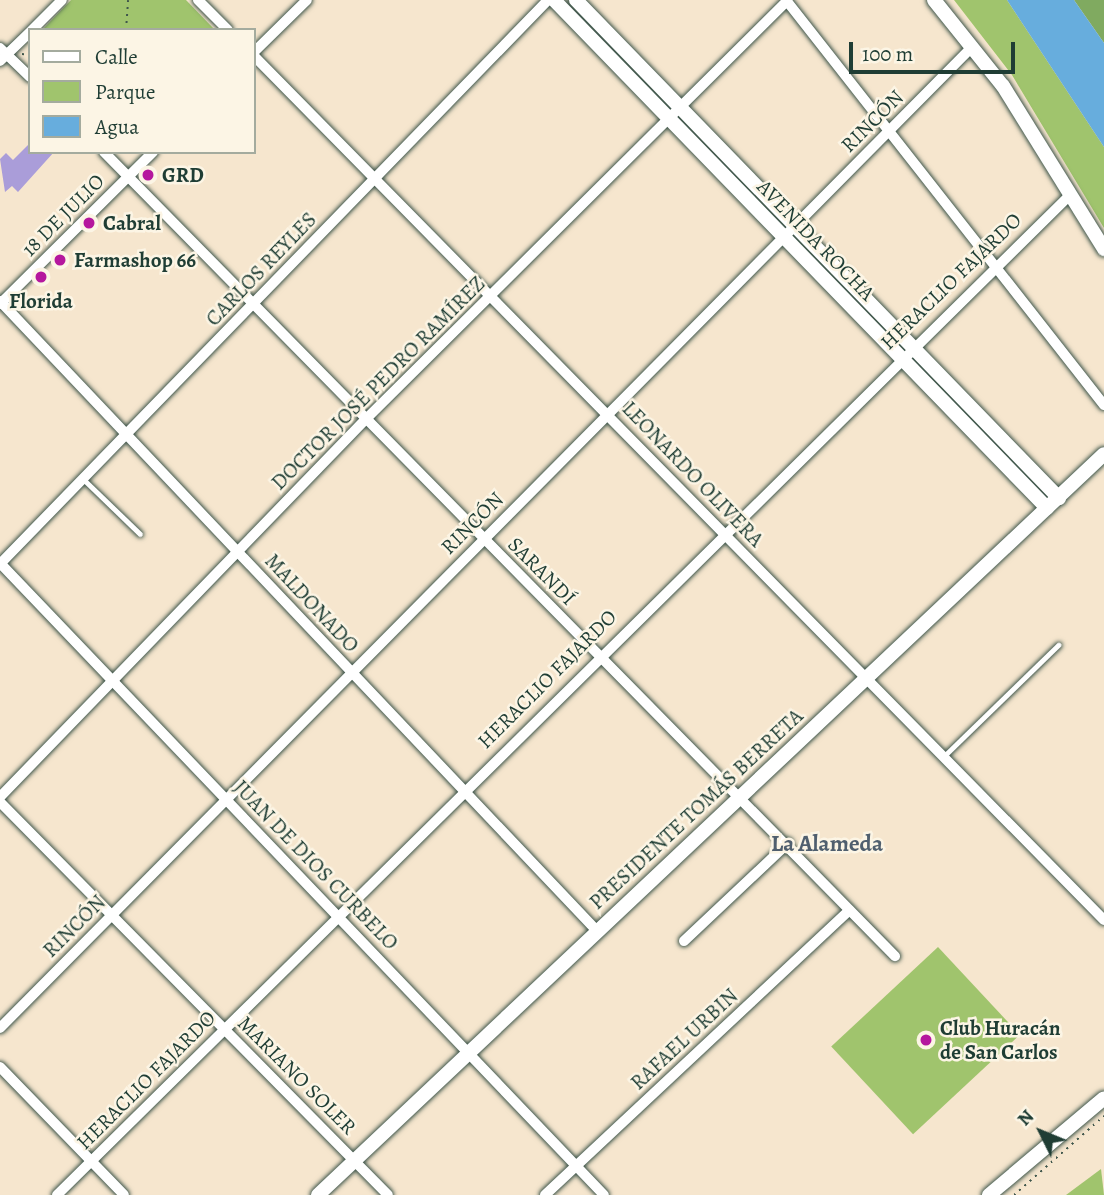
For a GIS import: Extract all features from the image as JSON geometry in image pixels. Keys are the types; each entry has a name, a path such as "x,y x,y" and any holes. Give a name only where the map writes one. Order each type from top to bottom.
{"street":[{"path":"34,28 62,0"},
{"path":"198,0 226,28"},
{"path":"256,52 307,0"},
{"name":"CARLOS REYLES","path":"0,563 548,0"},
{"name":"AVENIDA ROCHA","path":"554,0 1047,508"},
{"name":"AVENIDA ROCHA","path":"576,0 1059,498"},
{"path":"787,0 1104,405"},
{"name":"DOCTOR JOSÉ PEDRO RAMÍREZ","path":"0,800 365,421 494,296 678,105 787,0"},
{"path":"934,0 974,46 1104,249"},
{"path":"28,33 2,54 28,75"},
{"name":"RINCÓN","path":"0,1028 224,799 974,46"},
{"name":"LEONARDO OLIVERA","path":"256,56 1104,920"},
{"name":"SARANDÍ","path":"106,154 365,421 741,796 895,956"},
{"name":"18 DE JULIO","path":"1,303 151,154"},
{"name":"HERACLIO FAJARDO","path":"57,1195 598,654 911,346 1069,195"},
{"name":"MALDONADO","path":"1,303 461,791 597,931"},
{"name":"PRESIDENTE TOMÁS BERRETA","path":"318,1195 1104,454"},
{"name":"JUAN DE DIOS CURBELO","path":"0,563 604,1195"},
{"name":"MARIANO SOLER","path":"0,800 388,1195"},
{"path":"684,941 788,844"},
{"name":"RAFAEL URBIN","path":"545,1195 850,910"},
{"path":"0,1067 124,1195"},
{"path":"989,1195 1104,1098"}],"lane":[{"path":"83,479 140,534"},
{"path":"943,757 1058,645"}],"path":[{"path":"126,28 128,0"},
{"path":"1014,1195 1104,1116"}],"green space":[{"path":"71,0 186,0 213,28 44,28"},
{"path":"954,0 1007,0 1104,147 1104,228 1012,75"},
{"path":"1074,0 1104,0 1104,43"},
{"name":"Club Huracán de San Carlos","path":"938,947 1020,1035 913,1134 831,1047"},
{"path":"1101,1169 1104,1195 1066,1195"}],"water":[{"path":"1007,0 1074,0 1104,43 1104,147"}],"building":[{"path":"28,145 28,154 52,154 18,192 12,186 5,192 0,159 6,153 13,160"}],"place":[{"name":"GRD","path":"148,175"},
{"name":"Cabral","path":"89,223"},
{"name":"Farmashop 66","path":"60,260"},
{"name":"Florida","path":"41,277"},
{"name":"Club Huracán de San Carlos","path":"926,1040"}],"district":[{"name":"La Alameda","path":"827,844"}]}
